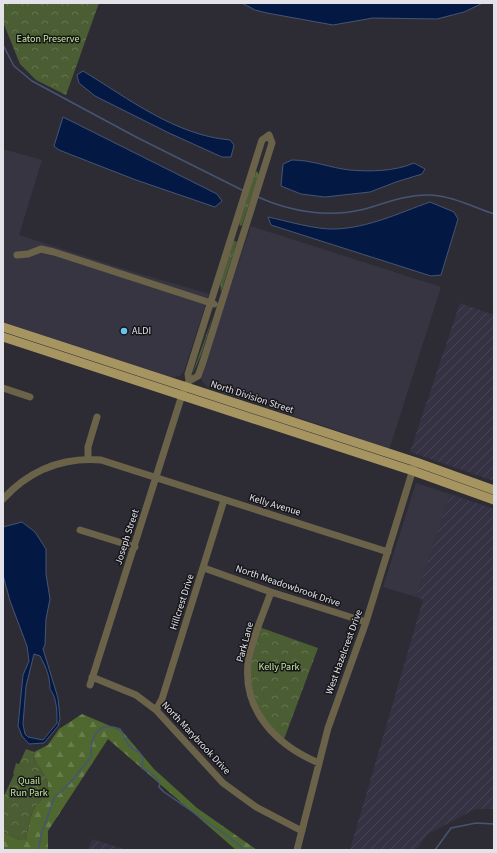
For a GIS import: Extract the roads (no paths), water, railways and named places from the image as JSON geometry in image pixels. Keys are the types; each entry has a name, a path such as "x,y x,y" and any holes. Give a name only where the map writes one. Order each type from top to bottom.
{"main road":[{"name":"North Division Street","path":"3,327 188,384 414,466 494,500"},
{"name":"North Division Street","path":"3,337 182,396 494,490"}],"street":[{"path":"269,135 272,143 254,195 198,376 188,384 188,374 262,140 269,135"},
{"path":"234,232 242,234"},
{"path":"17,255 28,254 41,249 54,252 220,306"},
{"name":"Joseph Street","path":"90,685 182,396 188,384"},
{"path":"3,388 30,397"},
{"path":"88,459 88,447 97,417"},
{"name":"Kelly Avenue","path":"3,499 29,476 46,467 64,462 88,459 101,460 388,552"},
{"name":"West Hazelcrest Drive","path":"297,850 328,728 366,622 414,466"},
{"name":"Hillcrest Drive","path":"156,710 162,699 224,500"},
{"path":"80,530 134,547"},
{"name":"North Meadowbrook Drive","path":"204,568 271,592 366,622"},
{"name":"Park Lane","path":"271,592 248,664 250,693 263,723 274,736 293,749 319,763"},
{"name":"North Marybrook Drive","path":"92,677 136,695 156,710 223,783 256,807 302,830"}],"water":[{"path":"242,3 483,3 464,12 437,19 373,18 333,25 267,13 255,10"},
{"path":"83,71 135,104 171,123 210,137 230,140 234,145 231,157 222,157 169,133 95,96 79,83 77,75"},
{"path":"63,117 217,194 222,201 215,207 136,180 59,150 54,146"},
{"path":"292,160 307,161 358,171 375,171 399,168 414,163 425,169 422,174 370,192 325,197 301,194 281,186 283,164"},
{"path":"430,202 454,212 458,219 441,275 431,276 271,225 268,217 320,228 347,228 371,223"},
{"path":"22,522 35,532 46,549 46,574 50,599 46,619 45,645 43,649 58,698 60,719 58,726 44,743 29,744 22,736 18,726 23,675 29,661 27,646 10,601 3,575 3,527","holes":["34,654 40,656 47,672 57,714 57,723 43,740 28,737 25,734 23,724 26,686"]}],"waterway":[{"path":"3,45 14,66 32,81 138,138 244,191"},
{"path":"258,197 297,210 338,213 365,209 405,197 430,195 446,197 494,214"},
{"path":"39,850 41,835 54,798 70,783 91,757 94,737 97,732 106,727 120,729 129,746 139,752 143,758 142,768 155,776 160,783 159,787 164,792 229,837 245,850"},
{"path":"435,850 451,828 476,823 494,824"}],"place":[{"name":"ALDI","path":"124,331"}],"park label":[{"name":"Eaton Preserve","path":"48,39"},
{"name":"Kelly Park","path":"279,667"},
{"name":"Quail Run Park","path":"29,786"}]}
